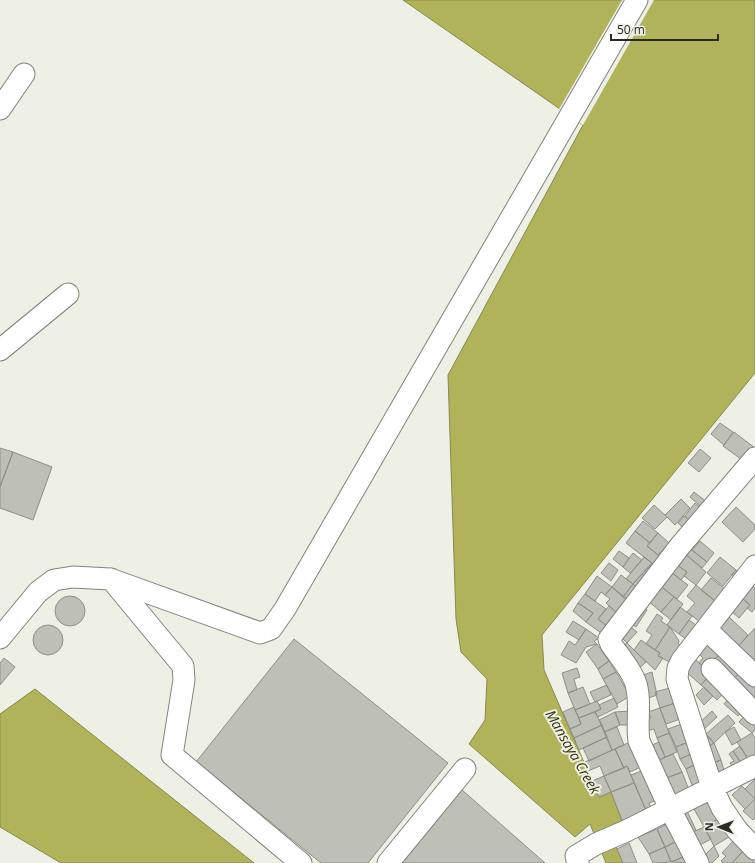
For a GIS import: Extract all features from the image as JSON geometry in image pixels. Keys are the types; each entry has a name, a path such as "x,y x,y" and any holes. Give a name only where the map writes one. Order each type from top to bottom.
{"street":[{"path":"0,638 38,592 54,580 73,577 110,579 260,632 271,629 289,602 637,0"},
{"path":"0,109 24,74"},
{"path":"0,350 68,294"},
{"path":"698,863 670,809 639,741 637,730 637,696 635,682 609,639 680,546 755,458"},
{"path":"753,572 682,660 678,668 677,678 712,787 722,808 737,830 755,849"},
{"path":"110,579 182,666 184,680 172,755 301,863"},
{"path":"706,629 755,676"},
{"path":"712,669 755,714"},
{"path":"578,863 576,856 596,844 626,831 755,766"},
{"path":"388,863 466,769"}],"water":[{"name":"Mansaya Creek","path":"403,0 755,0 755,373 542,635 544,670 599,797 611,792 622,821 609,830 623,863 606,863 590,824 575,837 469,744 485,720 487,679 461,652 456,619 448,375 583,125"},
{"path":"35,689 254,863 61,863 0,827 0,714"}],"pier":[{"path":"622,0 654,0 583,125 559,109"}],"building":[{"path":"720,423 733,432 724,445 711,434"},
{"path":"734,432 755,448 745,462 723,446"},
{"path":"0,448 13,452 0,487"},
{"path":"700,449 711,458 699,472 688,463"},
{"path":"13,452 52,467 33,520 0,508 0,487"},
{"path":"694,492 712,506 707,512 690,497"},
{"path":"681,499 690,508 675,525 665,515"},
{"path":"695,503 707,513 697,526 685,516"},
{"path":"654,505 667,517 655,529 642,518"},
{"path":"736,507 755,525 755,529 743,542 722,522"},
{"path":"684,516 696,527 690,534 678,523"},
{"path":"643,521 658,533 650,543 635,531"},
{"path":"635,531 650,543 647,546 663,559 657,567 626,543"},
{"path":"658,533 669,543 658,555 647,546"},
{"path":"700,541 714,553 707,562 692,550"},
{"path":"687,546 707,562 702,568 683,552"},
{"path":"619,551 629,558 623,567 613,559"},
{"path":"683,552 706,572 696,585 684,576 687,572 674,563"},
{"path":"633,553 642,560 630,573 623,567"},
{"path":"644,557 652,563 633,584 626,579"},
{"path":"720,557 736,570 723,586 707,573"},
{"path":"609,563 618,570 611,581 601,573"},
{"path":"652,563 657,567 647,579 642,574"},
{"path":"674,563 687,572 681,580 668,570"},
{"path":"668,570 688,585 677,599 658,584"},
{"path":"736,570 743,576 738,581 731,575"},
{"path":"642,574 647,579 638,589 633,584"},
{"path":"621,575 633,584 623,597 612,587"},
{"path":"597,576 612,587 605,595 601,592 595,601 585,594"},
{"path":"711,578 730,593 720,605 701,590"},
{"path":"633,584 638,589 628,600 623,597"},
{"path":"658,584 674,597 661,612 646,599"},
{"path":"696,585 720,605 704,625 687,612 695,603 687,596"},
{"path":"752,586 755,588 755,608 752,612 747,608 750,605 742,598"},
{"path":"612,587 628,600 617,613 606,603 610,599 605,595"},
{"path":"585,594 606,609 598,619 607,626 601,633 586,622 593,613 578,603"},
{"path":"70,596 81,600 85,611 81,622 70,626 59,622 55,611 59,600"},
{"path":"674,597 683,604 671,620 661,612"},
{"path":"742,598 750,605 739,618 731,611"},
{"path":"578,603 593,613 586,622 573,611"},
{"path":"636,603 647,610 636,627 625,619"},
{"path":"609,606 617,613 607,626 598,619"},
{"path":"680,607 692,616 679,634 667,625"},
{"path":"657,614 663,618 661,621 670,627 655,650 646,644 652,635 646,631"},
{"path":"728,616 748,635 735,650 715,631"},
{"path":"689,620 700,628 695,636 690,632 686,639 679,634"},
{"path":"573,621 586,629 579,640 566,632"},
{"path":"624,621 637,632 627,643 615,631"},
{"path":"48,625 59,629 63,640 59,651 48,655 37,651 33,640 37,629"},
{"path":"670,627 679,641 678,644 686,648 675,665 658,656 660,653 655,650"},
{"path":"755,628 755,663 735,650"},
{"path":"586,629 599,638 594,641 597,644 586,647 576,663 561,655 569,641 575,645"},
{"path":"710,638 723,650 706,669 699,663 703,658 697,652"},
{"path":"294,639 448,763 368,863 321,863 196,762"},
{"path":"641,640 660,653 658,656 663,658 655,670 634,650"},
{"path":"627,643 646,662 634,673 616,650"},
{"path":"597,644 609,661 598,669 586,652"},
{"path":"723,650 744,669 731,682 712,663"},
{"path":"4,658 15,667 0,685 0,663"},
{"path":"694,658 711,674 701,685 684,670"},
{"path":"609,661 616,672 603,679 598,669"},
{"path":"577,668 580,677 574,679 577,690 568,693 562,673"},
{"path":"744,669 755,681 755,697 750,702 731,682"},
{"path":"616,672 630,696 617,704 603,679"},
{"path":"652,672 657,695 643,700 634,678"},
{"path":"711,674 727,689 717,700 701,685"},
{"path":"607,685 611,695 595,702 590,692"},
{"path":"677,686 681,701 660,708 655,692"},
{"path":"583,687 590,704 575,710 568,693"},
{"path":"704,687 713,696 704,705 696,695"},
{"path":"733,693 747,706 738,716 724,704"},
{"path":"614,698 618,707 598,717 595,712 601,709 599,705"},
{"path":"597,701 601,709 579,718 575,710"},
{"path":"681,701 686,717 666,724 660,708"},
{"path":"574,707 581,724 570,729 563,712"},
{"path":"660,708 669,733 657,738 654,729 646,731 642,721 651,718 648,712"},
{"path":"631,711 630,725 620,725 615,712"},
{"path":"712,711 717,717 700,733 695,727"},
{"path":"749,711 755,716 755,730 752,733 739,722"},
{"path":"595,712 602,725 574,738 570,729 581,724 579,718"},
{"path":"615,712 620,725 604,732 599,720"},
{"path":"728,715 735,723 714,743 706,734"},
{"path":"687,722 693,740 676,747 668,729"},
{"path":"602,725 607,737 579,750 574,738"},
{"path":"617,727 624,745 612,750 604,732"},
{"path":"734,727 741,740 732,745 725,732"},
{"path":"669,733 677,752 665,757 657,738"},
{"path":"752,733 755,738 755,759 750,762 737,742"},
{"path":"706,734 714,743 706,748 702,738"},
{"path":"607,737 612,750 589,761 583,748"},
{"path":"634,740 645,765 630,772 627,766 624,768 615,749"},
{"path":"693,740 698,751 680,759 676,747"},
{"path":"659,742 665,757 657,761 650,746"},
{"path":"714,743 721,760 712,763 706,748"},
{"path":"740,746 750,762 743,766 733,751"},
{"path":"615,749 624,768 604,776 600,766 588,771 585,762"},
{"path":"698,751 701,762 686,769 680,759"},
{"path":"733,751 743,766 736,771 730,763 734,761 729,754"},
{"path":"673,754 682,772 664,779 657,761"},
{"path":"721,760 725,774 716,777 712,763"},
{"path":"694,765 706,788 695,793 686,769"},
{"path":"627,766 634,783 611,792 604,776"},
{"path":"644,770 657,800 649,803 652,811 647,813 631,775"},
{"path":"682,772 691,795 674,802 664,779"},
{"path":"604,776 611,792 599,797 592,781"},
{"path":"755,779 755,799 745,789"},
{"path":"634,783 646,810 639,813 641,818 624,825 611,792"},
{"path":"742,786 755,799 745,809 732,795"},
{"path":"462,790 545,863 402,863"},
{"path":"713,798 723,816 704,827 694,809"},
{"path":"755,799 755,818 753,820 743,811"},
{"path":"687,811 696,830 687,835 677,816"},
{"path":"723,816 734,834 714,846 704,827"},
{"path":"671,822 679,840 665,847 657,829"},
{"path":"704,827 711,839 700,845 693,832"},
{"path":"657,829 665,847 649,854 638,837"},
{"path":"679,840 686,856 671,862 665,847"},
{"path":"733,841 743,851 732,863 723,863 721,861 726,856 722,853"},
{"path":"629,843 637,863 623,863 617,849"},
{"path":"714,846 719,856 712,863 704,863 702,858"},
{"path":"665,847 671,862 653,863 649,854"},
{"path":"743,851 755,863 732,863"},
{"path":"686,856 690,863 671,862"}]}
